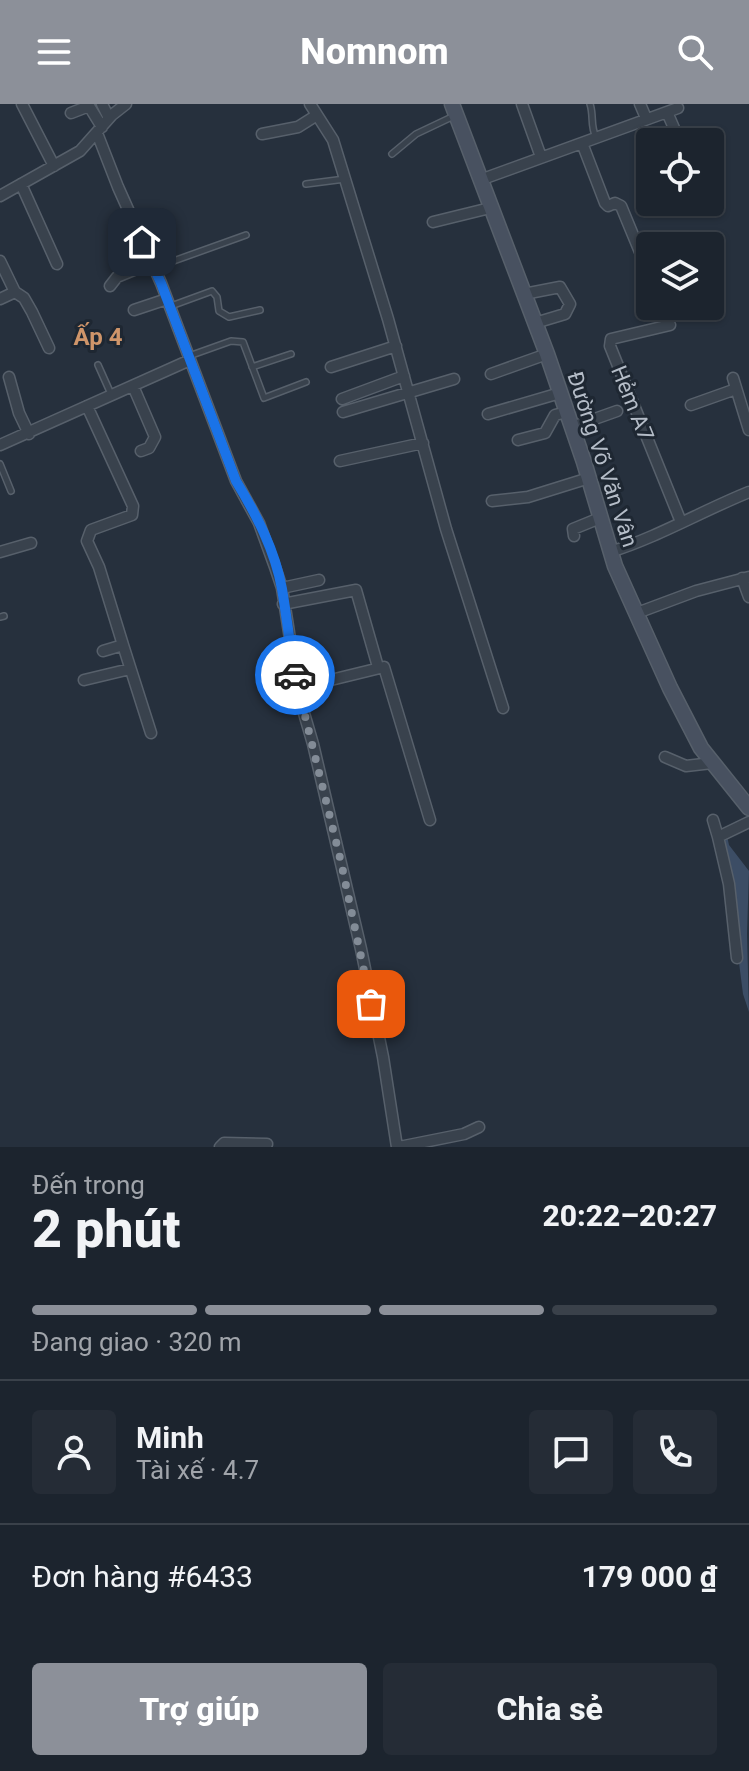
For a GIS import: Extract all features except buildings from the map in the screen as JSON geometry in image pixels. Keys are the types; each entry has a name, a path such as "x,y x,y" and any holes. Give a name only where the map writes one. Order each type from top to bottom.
{"street":[{"path":"22,104 54,166"},
{"path":"102,104 103,126"},
{"path":"0,196 80,151 126,104"},
{"path":"310,104 333,140 346,179 446,529 503,708"},
{"path":"522,104 541,157"},
{"path":"640,104 646,118"},
{"path":"71,113 89,106 103,126 152,266 236,481 268,543 282,588 298,688 361,949 398,1147 464,1134 479,1127"},
{"name":"Đường Võ Văn Vân","path":"454,110 547,354 589,478 610,552 670,688 701,748 749,808"},
{"path":"480,180 672,110 676,128"},
{"path":"262,134 298,127 317,115"},
{"path":"582,143 605,203 621,206 636,242"},
{"path":"21,184 57,264"},
{"path":"433,222 490,208"},
{"path":"0,261 15,292 24,298 49,348"},
{"path":"110,286 119,276 152,266"},
{"path":"524,294 560,287 570,304 565,314 535,323"},
{"path":"0,299 15,292"},
{"path":"134,310 168,303"},
{"name":"Hẻm A7","path":"670,325 611,339 610,346 681,522"},
{"path":"331,367 396,346"},
{"path":"491,374 547,354"},
{"path":"0,445 190,358"},
{"path":"342,399 404,376"},
{"path":"9,377 19,413 29,434"},
{"path":"343,412 454,379"},
{"path":"691,405 735,384 748,424"},
{"path":"133,386 155,437 149,448 141,451"},
{"path":"488,414 560,393"},
{"path":"87,406 133,506 132,515 91,530 87,541 99,567 151,733"},
{"path":"572,427 617,411"},
{"path":"518,440 545,433 555,415 567,412"},
{"path":"340,461 423,443"},
{"path":"492,501 528,497 589,478"},
{"path":"610,552 645,541 749,492"},
{"path":"574,536 573,529 600,518"},
{"path":"0,552 31,543"},
{"path":"637,613 696,591 746,578 749,597"},
{"path":"282,588 319,580"},
{"path":"283,604 356,590 378,667"},
{"path":"103,651 123,645"},
{"path":"298,688 378,667 385,669 430,820"},
{"path":"84,680 130,669"},
{"path":"665,757 686,766 712,763"},
{"path":"713,820 729,884 737,958"},
{"path":"718,837 749,822"},
{"path":"220,1147 224,1143 267,1144"}],"lane":[{"path":"590,104 594,116 591,128 596,138"},
{"path":"392,154 416,134 454,110"},
{"path":"306,184 346,179"},
{"path":"152,266 246,235"},
{"path":"168,303 212,291 217,297 219,311 229,317 260,310"},
{"path":"190,358 231,341 243,342 264,398 306,382"},
{"path":"252,367 291,354"},
{"path":"98,365 111,395"},
{"path":"0,464 11,491"}],"water":[{"path":"727,836 729,845 749,871 749,1012 743,994 723,837"}],"way so far":[{"path":"295,675 341,862 371,1004"}],"district":[{"name":"Ấp 4","path":"98,337"}],"route":[{"path":"142,242 161,283 219,441 268,543 282,588 295,675"}]}
